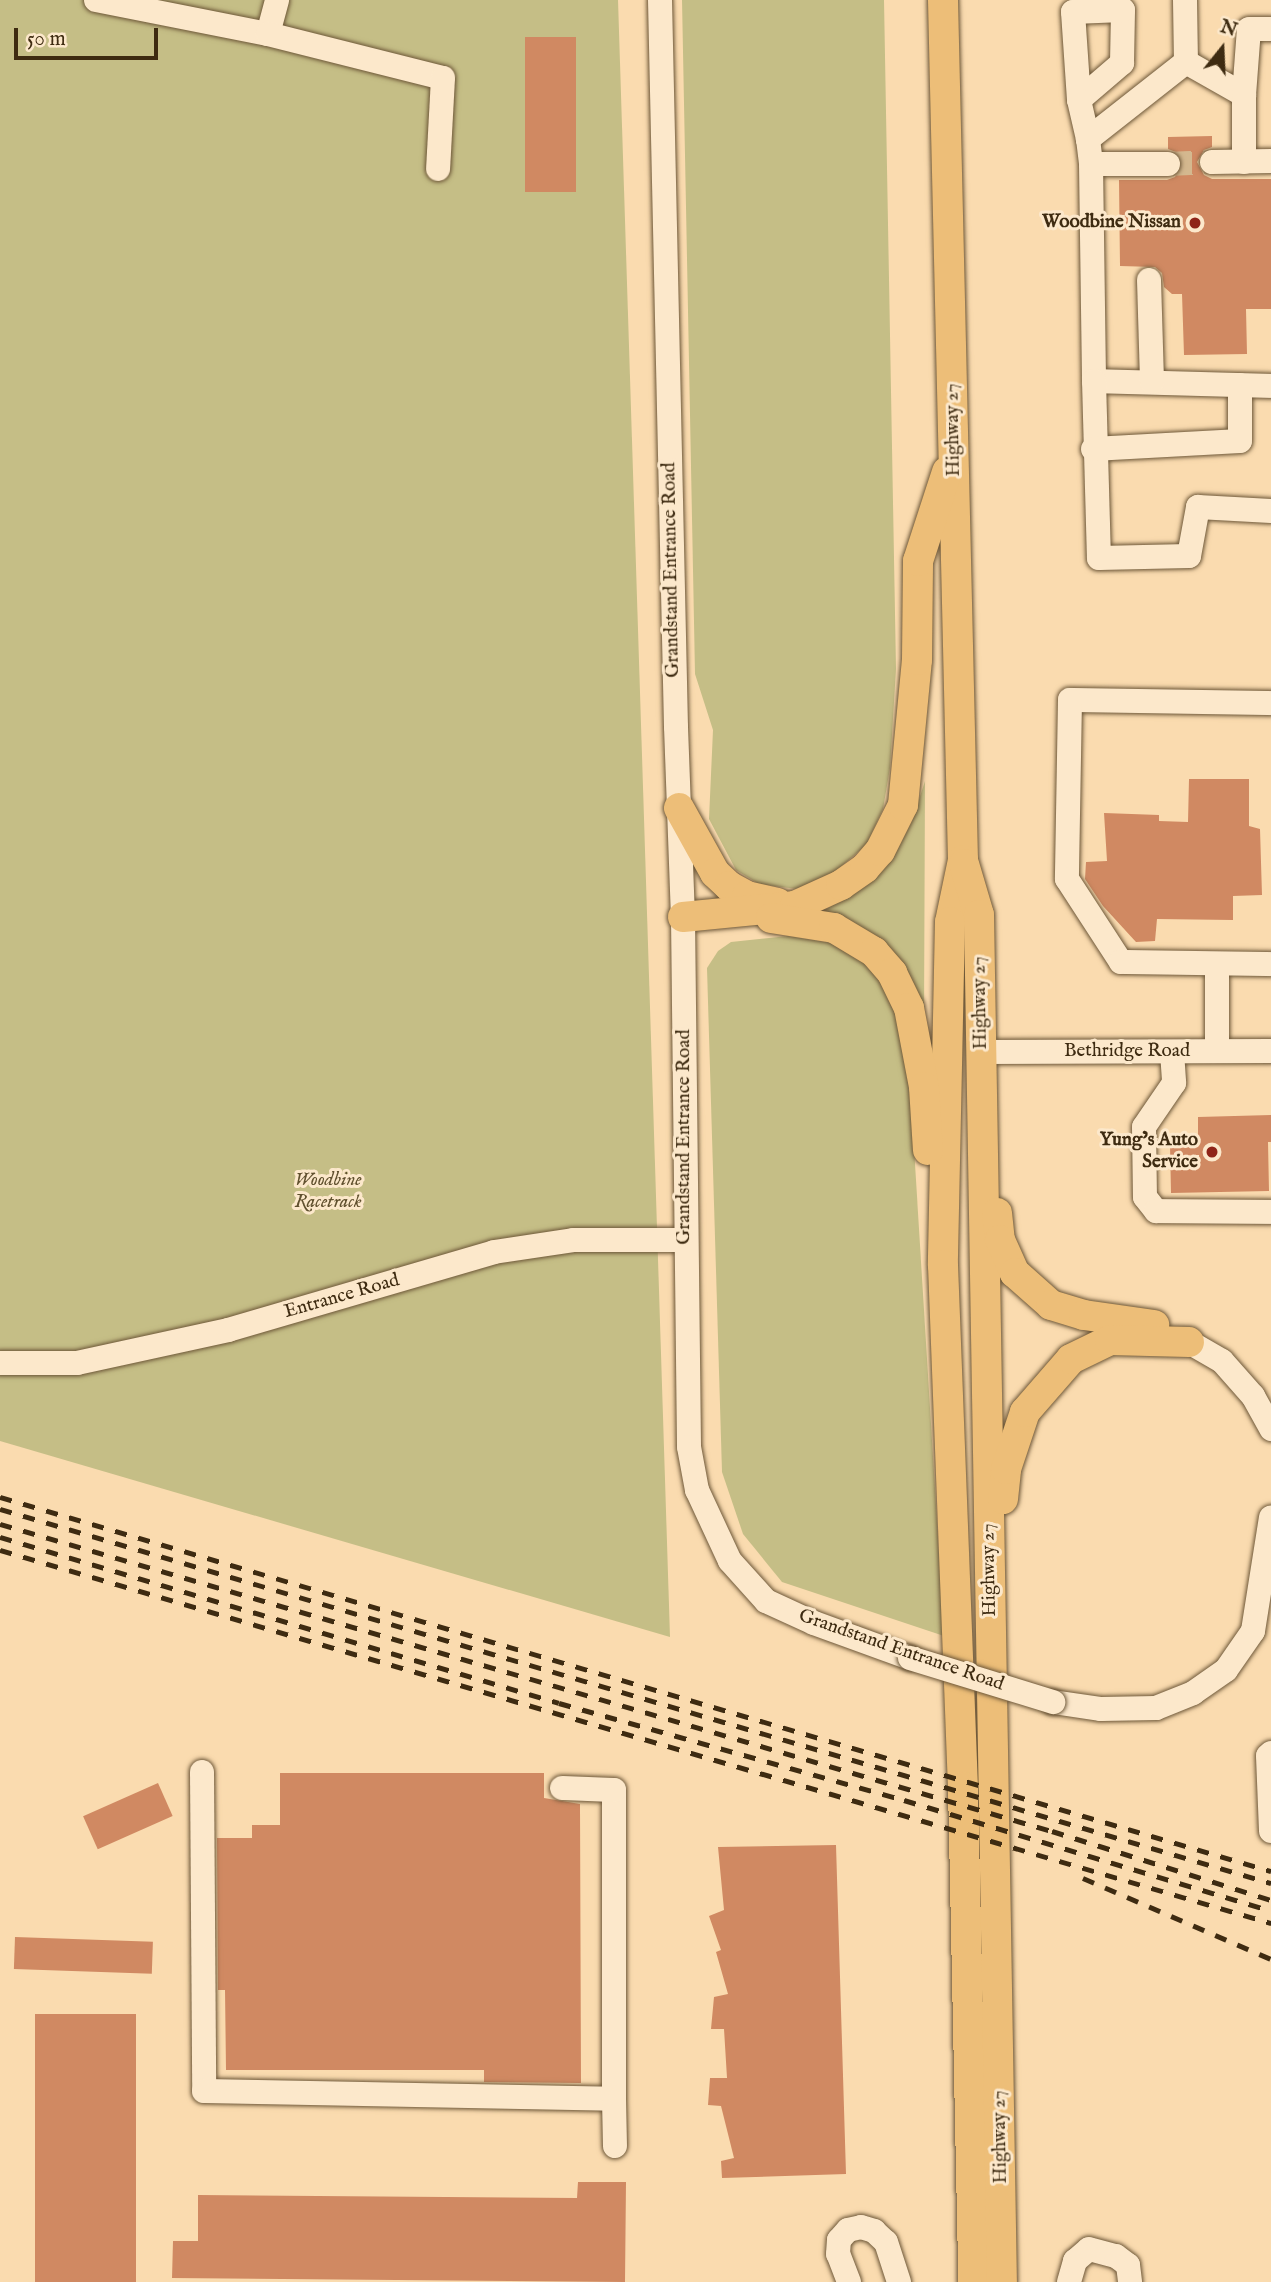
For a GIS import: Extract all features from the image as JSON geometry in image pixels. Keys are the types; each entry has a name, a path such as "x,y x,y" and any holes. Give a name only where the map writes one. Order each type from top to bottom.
{"main road":[{"name":"Highway 27","path":"943,0 963,860 950,922 943,1265 963,1787 973,2282"},
{"path":"684,917 794,906 841,885 865,868 880,851 902,805 917,660 918,561 955,449"},
{"path":"679,808 715,873 729,886 762,901 794,906"},
{"name":"Highway 27","path":"963,860 979,915 1002,2282"},
{"path":"755,910 777,921 806,921 834,928 874,953 892,973 909,1008 924,1087 930,1188 943,1265"},
{"path":"984,1105 1000,1240 1015,1273 1051,1305 1084,1315 1152,1324 1189,1342"},
{"path":"990,1624 1006,1469 1025,1412 1071,1359 1110,1340 1189,1342"}],"street":[{"path":"96,0 268,34 443,78 438,169"},
{"path":"268,34 277,0"},
{"name":"Grandstand Entrance Road","path":"660,0 679,808 684,917 689,1447 697,1490 730,1560 766,1601 814,1623 909,1658 1053,1702 1101,1709 1156,1709 1193,1693 1226,1671 1253,1631 1271,1517"},
{"path":"1185,0 1186,62"},
{"path":"1244,162 1244,95 1249,29 1271,29"},
{"path":"1186,62 1244,95"},
{"path":"1088,139 1186,62"},
{"path":"1079,100 1091,164 1093,449 1099,558 1189,556 1198,507 1271,510"},
{"path":"1212,162 1271,162"},
{"path":"1091,164 1167,164"},
{"path":"1149,280 1152,382"},
{"path":"1094,381 1271,386"},
{"path":"1093,449 1240,441 1240,385"},
{"path":"1271,703 1070,700 1067,879 1121,962 1271,964"},
{"path":"1217,964 1217,1051"},
{"name":"Bethridge Road","path":"982,1052 1271,1051"},
{"path":"1172,1052 1174,1083 1144,1127 1145,1197 1156,1211 1271,1212"},
{"name":"Entrance Road","path":"0,1363 76,1363 228,1330 494,1252 573,1240 685,1240"},
{"path":"1189,1342 1222,1361 1253,1396 1271,1429"},
{"path":"1271,1753 1268,1756 1271,1831"},
{"path":"202,1772 204,2091 614,2099"},
{"path":"562,1788 614,1790 615,2146"},
{"path":"849,2282 838,2254 839,2240 848,2230 861,2227 874,2231 886,2242 899,2282"},
{"path":"1069,2282 1075,2261 1089,2249 1116,2256 1128,2265 1130,2282"}],"green space":[{"name":"Woodbine Racetrack","path":"0,0 618,0 670,1637 0,1441"},
{"path":"682,0 884,0 896,669 890,768 883,809 866,845 830,876 797,889 759,884 736,870 709,819 713,730 695,674"},
{"path":"925,781 924,1023 820,913 861,888 893,859 912,821"},
{"path":"788,936 850,946 894,994 909,1066 944,1636 782,1582 743,1534 722,1472 707,968 718,951 731,942"}],"building":[{"path":"525,37 576,37 576,192 525,192"},
{"name":"Woodbine Nissan","path":"1212,136 1212,147 1204,150 1197,162 1204,175 1212,179 1271,179 1271,309 1246,309 1247,354 1184,355 1182,294 1172,294 1164,287 1162,273 1155,267 1120,266 1119,180 1167,180 1175,177 1183,163 1176,152 1168,149 1168,137"},
{"path":"1189,779 1249,779 1249,826 1260,829 1262,895 1233,896 1233,920 1157,919 1155,941 1136,942 1103,906 1085,879 1086,862 1107,861 1104,813 1159,815 1159,821 1188,822"},
{"path":"1271,1115 1271,1142 1268,1142 1269,1191 1171,1193 1170,1145 1198,1144 1198,1117"},
{"path":"280,1773 544,1773 544,1798 580,1804 581,2083 484,2082 484,2070 226,2070 225,1990 218,1990 217,1838 252,1838 252,1825 280,1825"},
{"path":"158,1783 173,1816 98,1849 83,1816"},
{"path":"836,1845 846,2174 722,2178 721,2161 734,2158 721,2106 708,2105 710,2078 727,2078 724,2029 711,2029 714,1997 728,1994 716,1952 721,1950 709,1916 724,1910 718,1847"},
{"path":"15,1937 153,1942 152,1974 14,1969"},
{"path":"35,2014 136,2014 136,2282 35,2282"},
{"path":"578,2182 626,2182 625,2282 172,2278 173,2241 198,2241 198,2195 577,2198"}],"tunnel":[{"path":"1168,164 1212,162"}],"railway":[{"path":"0,1497 1271,1871"},
{"path":"0,1509 1271,1883"},
{"path":"0,1524 1052,1831 1271,1900"},
{"path":"0,1537 559,1703 904,1800 1271,1911"},
{"path":"0,1550 1271,1923"},
{"path":"1083,1878 1271,1959"}],"place":[{"name":"Woodbine Nissan","path":"1195,223"},
{"name":"Yung’s Auto Service","path":"1212,1152"}]}
